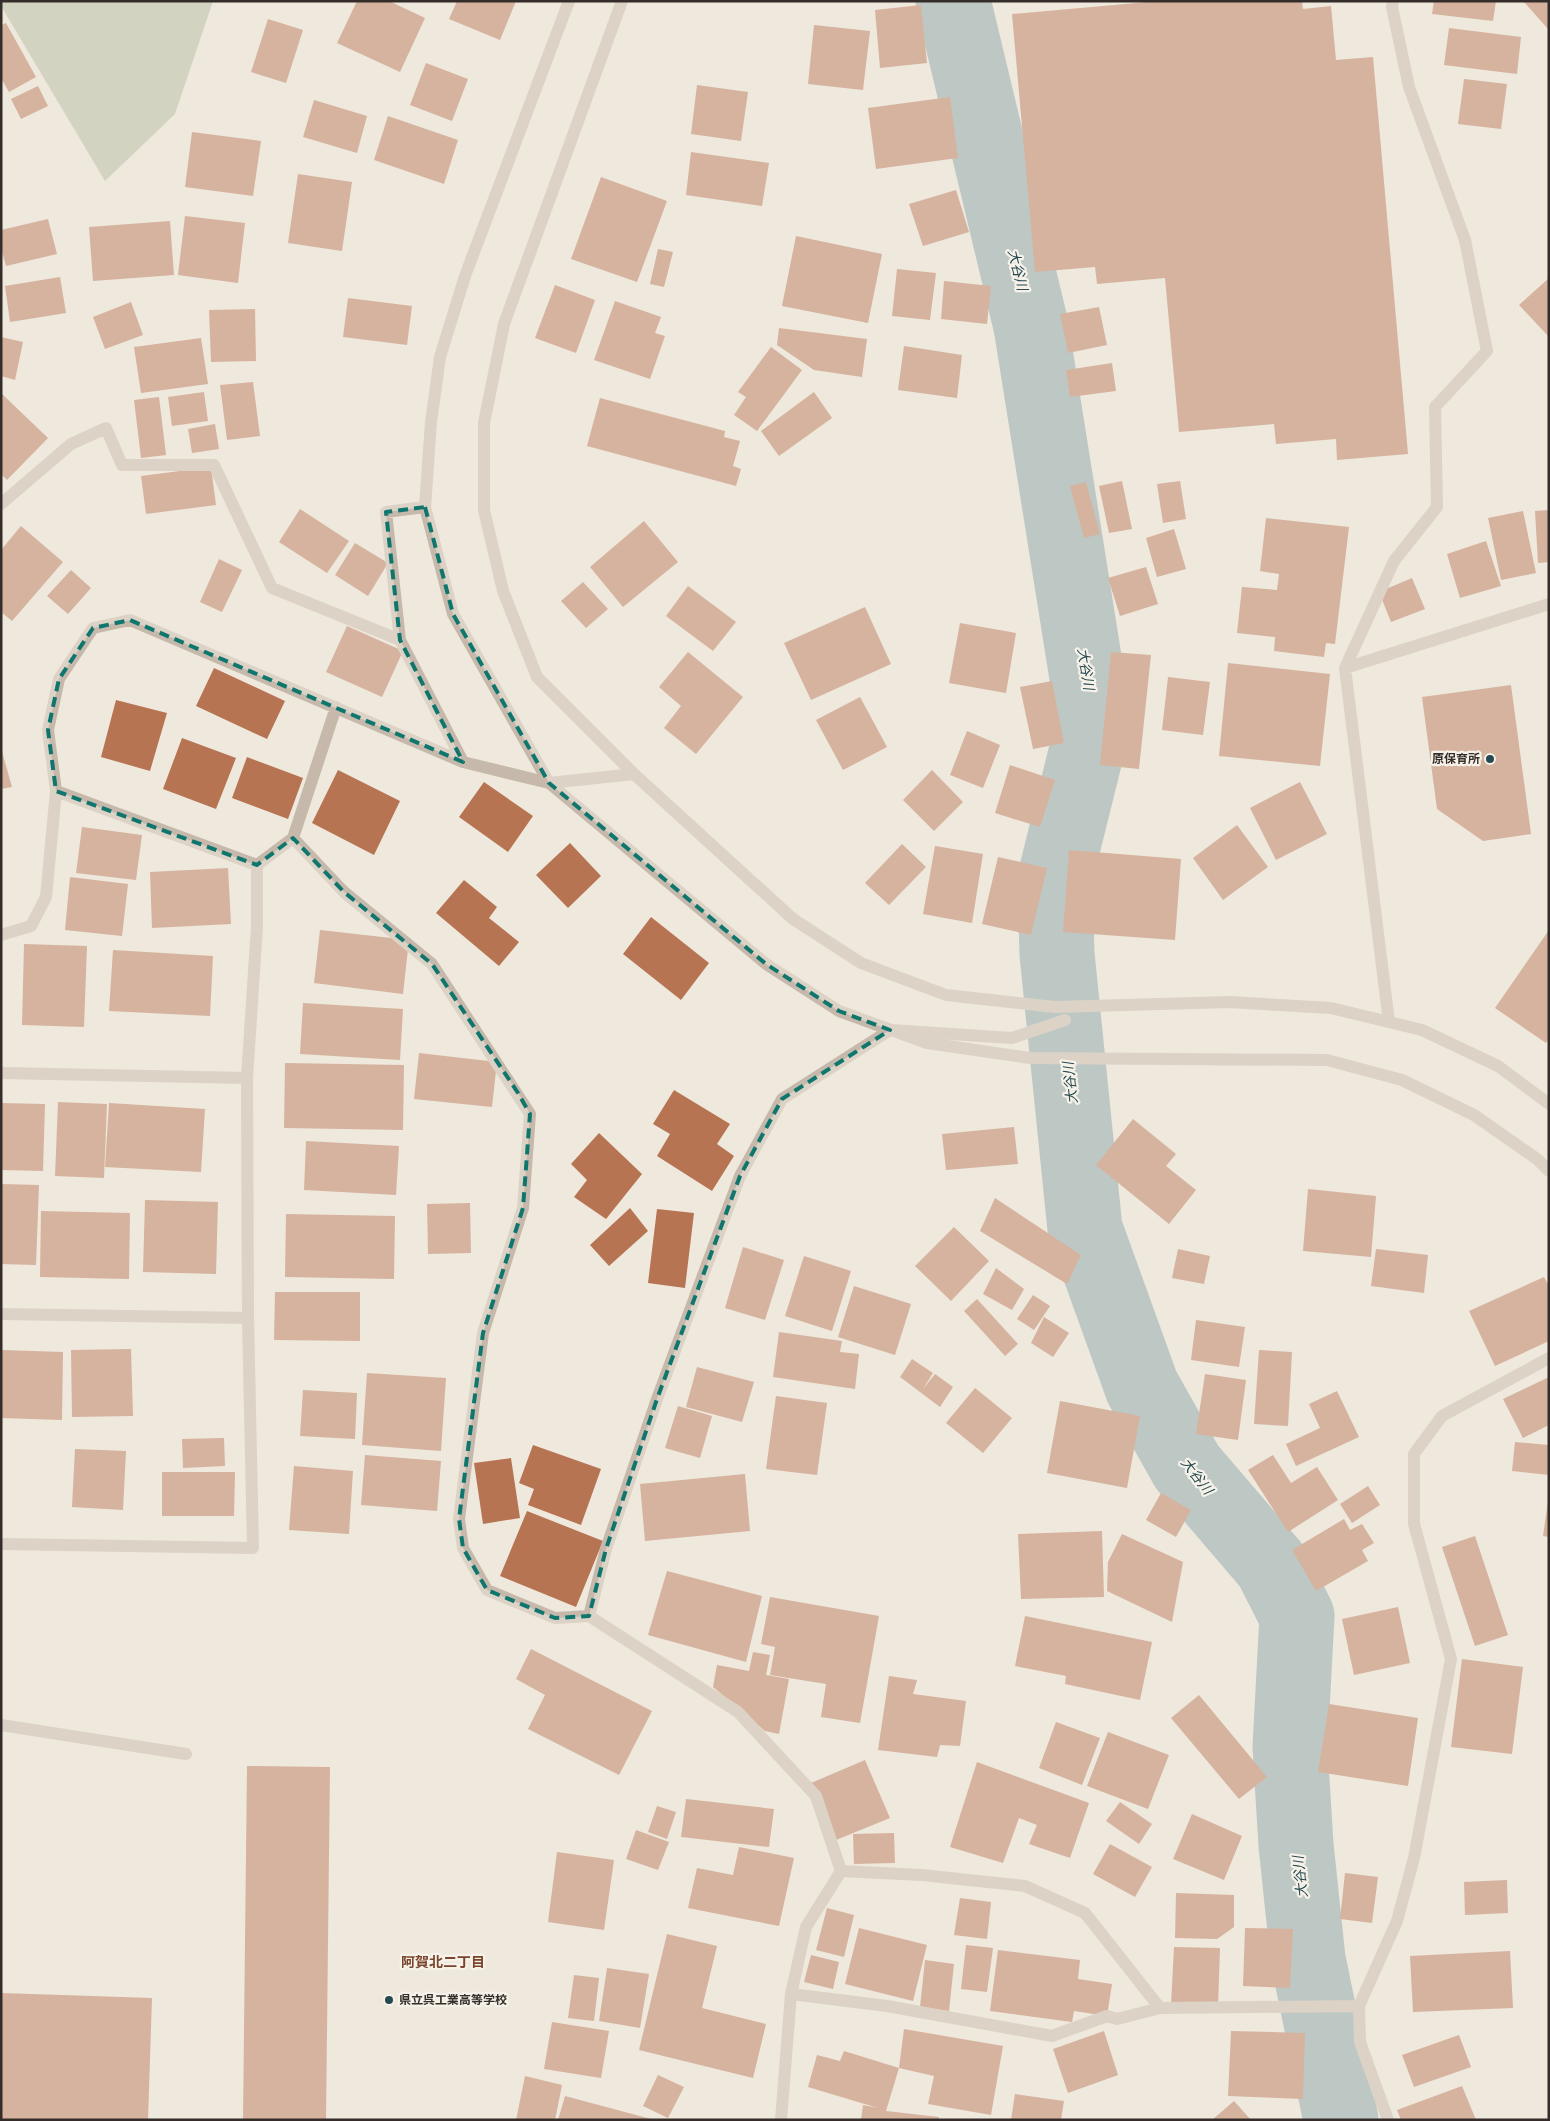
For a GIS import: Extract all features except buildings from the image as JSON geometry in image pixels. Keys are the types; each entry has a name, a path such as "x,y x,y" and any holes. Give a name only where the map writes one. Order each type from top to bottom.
{"street":[{"path":"569,1 465,276 440,357 431,422 426,507 453,614 549,783 766,964 839,1011 927,1043 1030,1058 1326,1060 1402,1080 1466,1111 1537,1159 1549,1170"},
{"path":"622,1 504,324 484,423 484,510 503,591 537,677 634,774 793,919 861,963 946,995 1055,1007 1229,1002 1331,1008 1422,1030 1498,1066 1549,1104"},
{"path":"1389,1022 1345,668 1394,561 1437,507 1435,407 1487,351 1465,240 1409,87 1392,7 1393,1"},
{"path":"1,504 71,444 106,428 122,464 214,465 272,588 400,640"},
{"path":"426,507 386,512 400,640 463,762"},
{"path":"1345,668 1549,604"},
{"path":"1,935 31,926 46,897 56,791 48,730 59,678 92,628 130,620 463,762 549,783 634,774"},
{"path":"257,865 293,838 336,707"},
{"path":"56,791 257,865"},
{"path":"293,838 344,892 432,964 530,1114 523,1208 483,1333 459,1519 463,1548 487,1590 556,1618 589,1616 738,1712 816,1796 841,1871"},
{"path":"1,1544 253,1548 248,1318 247,1078 257,926 257,865"},
{"path":"589,1616 606,1549 657,1399 740,1176 782,1099 890,1030 1012,1038 1065,1020"},
{"path":"1,1073 247,1078"},
{"path":"1,1314 248,1318"},
{"path":"1388,2120 1360,2042 1359,2006 1397,1921 1414,1858 1451,1659 1414,1524 1414,1454 1442,1416 1549,1358"},
{"path":"1,1725 186,1754"},
{"path":"781,2120 791,1994 806,1927 841,1871"},
{"path":"841,1871 922,1875 1025,1886 1084,1913 1160,2008"},
{"path":"791,1994 887,2006 1052,2036 1107,2016 1117,2019 1160,2008 1359,2006"}],"highlighted area":[{"path":"425,507 453,614 549,783 766,964 839,1011 890,1030 782,1099 740,1176 657,1399 606,1549 589,1616 555,1618 487,1590 463,1548 459,1519 483,1333 523,1208 530,1114 432,964 344,892 293,838 257,865 56,791 48,730 59,679 93,628 130,620 463,762 400,640 386,512"}],"green space":[{"path":"1,1 213,1 175,114 105,181 1,6"}],"waterway":[{"name":"大谷川","path":"953,1 1031,326 1094,721 1055,878 1057,954 1085,1229 1142,1387 1187,1467 1271,1565 1297,1616 1290,1747 1296,1845 1308,1959 1341,2120"}],"place":[{"name":"原保育所","path":"1490,759"},
{"name":"県立呉工業高等学校","path":"389,2000"}],"district":[{"name":"阿賀北二丁目","path":"443,1962"}]}
